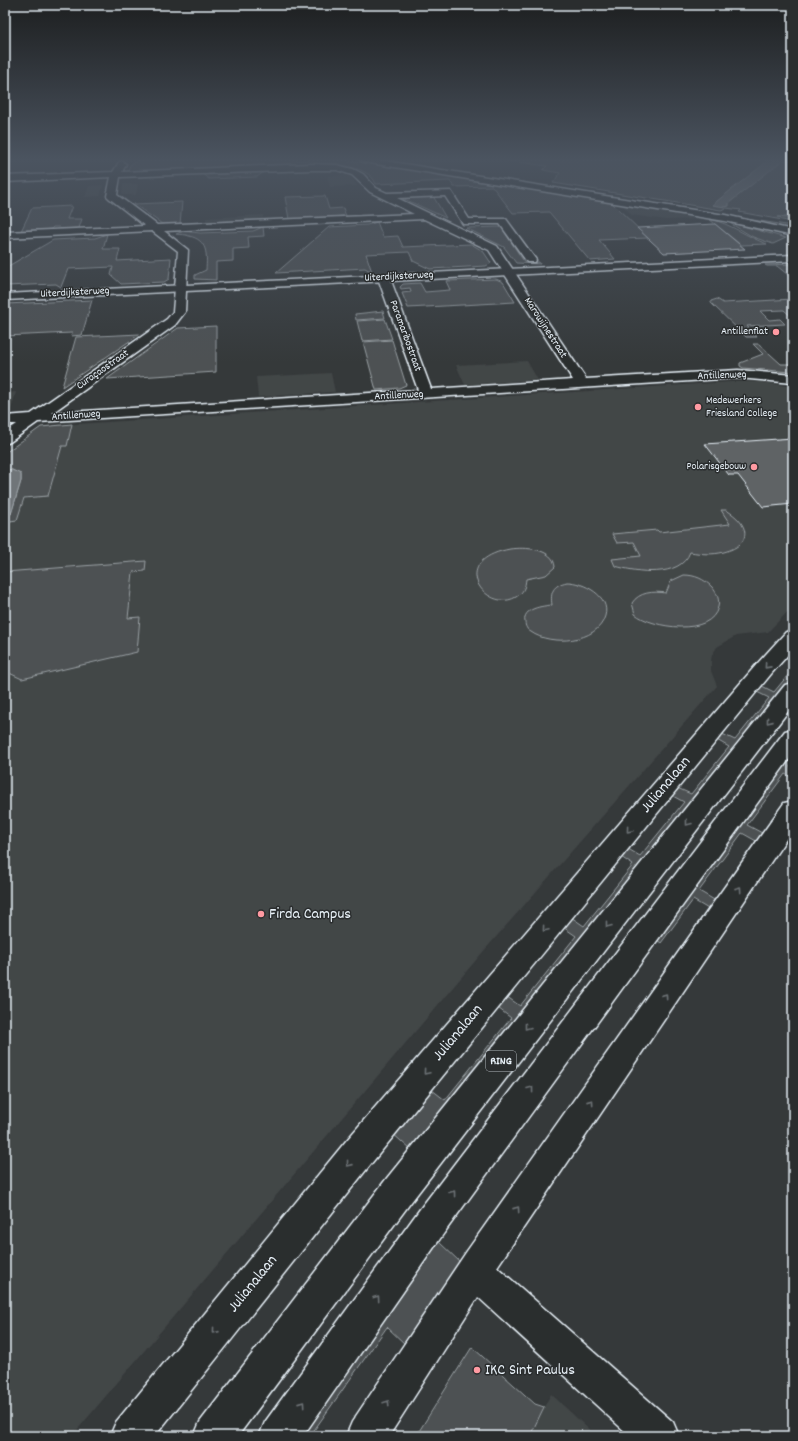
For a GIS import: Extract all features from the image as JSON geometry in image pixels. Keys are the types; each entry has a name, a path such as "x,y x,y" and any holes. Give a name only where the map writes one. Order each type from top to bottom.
{"street":[{"path":"5,235 172,227"},
{"name":"Marowijnestraat","path":"450,227 493,248 582,384"},
{"path":"507,227 531,260"},
{"path":"759,227 793,238"},
{"path":"767,227 793,233"},
{"name":"Curaçaostraat","path":"5,439 171,322 179,312 183,250 155,228"},
{"name":"Uiterdijksterweg","path":"5,297 793,257"},
{"name":"Paramaribostraat","path":"384,278 426,394"},
{"name":"Antillenweg","path":"5,420 738,374 793,380"},
{"name":"Julianalaan","path":"130,1436 358,1153 764,669 793,637"},
{"name":"RING","path":"214,1436 399,1190 793,690"},
{"path":"279,1436 432,1221 793,737"},
{"path":"366,1436 475,1271 793,810"},
{"path":"475,1271 659,1436"}],"shaded area":[{"path":"23,227 53,227 51,229 21,231"},
{"path":"59,227 79,227 79,228 61,229"},
{"path":"263,227 264,236 248,237 249,248 233,249 233,261 216,262 216,280 195,279 195,275 206,270 205,249 200,241 195,238 176,234 184,231 200,233 253,231"},
{"path":"329,227 379,227 383,237 398,236 403,247 471,244 483,251 491,263 486,266 430,269 413,261 409,252 366,254 372,272 365,268 276,273"},
{"path":"501,227 525,263 539,262 540,264 516,263 504,247 466,228"},
{"path":"562,227 637,227 648,238 599,240 615,259 590,261"},
{"path":"719,227 731,227 767,244 741,245"},
{"path":"737,227 747,227 786,238 773,244 753,237"},
{"path":"778,227 793,227 793,231"},
{"path":"107,234 103,249 120,249 117,261 171,258 169,279 164,282 121,284 111,275 113,267 68,269 61,287 56,284 5,286 5,268 53,240 95,238"},
{"path":"793,264 793,279 777,266 765,265"},
{"path":"496,279 503,282 515,302 408,308 402,293 411,292 410,288 401,289 400,287 403,284 420,283 425,292 450,290 446,281"},
{"path":"717,299 723,303 793,299 793,318 784,310 760,311 769,320 780,319 785,324 747,326 757,337 746,337 711,303 711,301"},
{"path":"92,300 82,335 71,336 72,333 5,336 6,304"},
{"path":"383,311 385,318 356,320 355,314"},
{"path":"385,319 392,339 362,341 357,321"},
{"path":"216,326 216,372 107,379 178,328"},
{"path":"140,334 62,387 76,337"},
{"path":"392,340 406,385 399,388 376,390 363,342"},
{"path":"753,344 759,344 781,364 793,364 793,369 790,372 743,368 740,366 740,363 763,354"},
{"path":"527,361 538,380 465,385 456,365"},
{"path":"331,373 335,392 258,397 256,377"},
{"name":"Firda Campus","path":"730,382 762,382 793,387 793,606 768,632 736,636 717,647 712,655 711,671 717,686 482,953 72,1436 5,1436 5,453 39,428 46,426"},
{"path":"16,392 10,413 5,413 5,393"},
{"path":"72,424 67,446 62,446 48,496 24,498 17,520 10,521 5,539 5,516 11,514 21,481 21,475 12,470 5,469 5,453 41,427"},
{"path":"5,469 21,474 21,481 11,514 5,516"},
{"path":"721,510 726,510 734,515 743,527 745,533 744,539 734,548 716,554 690,552 685,561 667,570 645,571 615,566 612,559 641,556 634,542 617,543 612,534 657,530 659,532 730,524"},
{"path":"523,548 544,552 550,556 555,567 546,575 526,579 524,589 516,597 505,600 494,598 485,592 478,584 476,574 480,564 490,555 510,549"},
{"path":"146,561 145,571 133,572 128,618 140,617 137,652 22,679 5,671 5,572"},
{"path":"684,575 699,578 714,589 719,602 713,616 704,623 680,627 654,623 635,614 632,603 635,599 642,594 651,592 666,593 671,581"},
{"path":"567,582 581,584 588,587 600,596 606,609 601,625 584,637 561,640 539,636 526,628 525,617 527,614 534,609 552,605 552,593 558,585"},
{"path":"793,669 793,675 411,1150 392,1133 427,1086 445,1100 511,1018 494,1005 503,994 520,1006 576,936 560,925 568,915 584,926 633,865 618,855 625,847 640,856 684,802 669,794 675,787 691,794 729,747 715,739 720,733 735,740 769,698 755,691 760,685 774,692"},
{"path":"793,755 793,762 790,767 793,768 793,778 785,774 747,825 764,834 758,842 742,833 699,891 716,901 710,910 693,900 661,943 657,940"},
{"path":"439,1242 460,1262 461,1266 407,1346 387,1327 310,1436 303,1436"},
{"name":"IKC Sint Paulus","path":"472,1347 535,1404 544,1407 551,1394 596,1436 416,1436"},
{"name":"IKC Sint Paulus","path":"472,1347 535,1404 544,1407 530,1436 416,1436"}],"building":[{"path":"719,227 745,249 664,253 637,228"},
{"name":"Polarisgebouw","path":"793,438 793,504 763,507 738,475 729,475 705,444"}],"place":[{"name":"Antillenflat","path":"776,332"},
{"name":"Medewerkers Friesland College","path":"698,407"},
{"name":"Polarisgebouw","path":"754,467"},
{"name":"Firda Campus","path":"261,914"},
{"name":"IKC Sint Paulus","path":"477,1370"}]}
